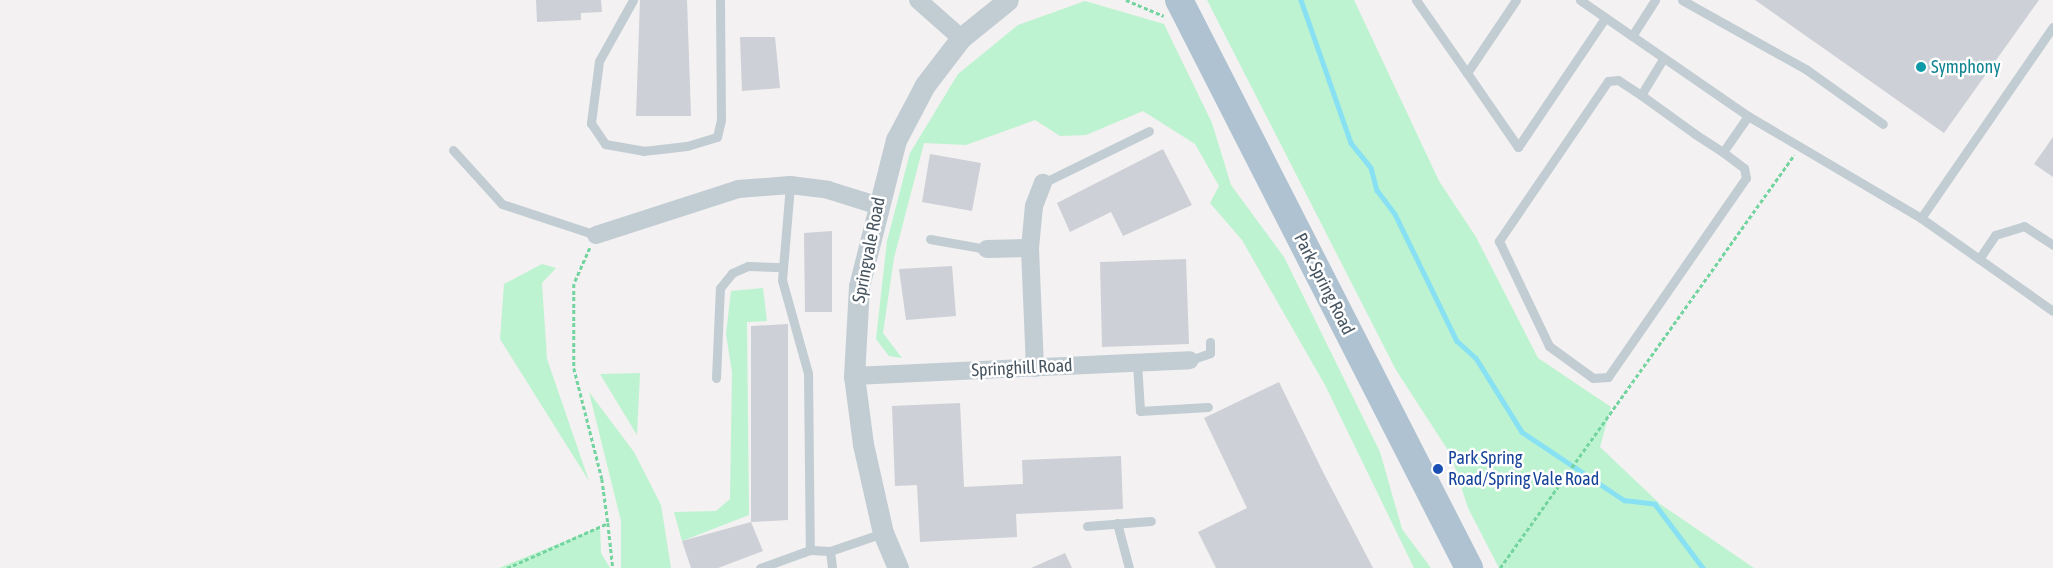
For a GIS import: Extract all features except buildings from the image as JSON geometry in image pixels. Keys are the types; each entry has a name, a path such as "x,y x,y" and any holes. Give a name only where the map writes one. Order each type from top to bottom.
{"main road":[{"name":"Park Spring Road","path":"1174,10 1469,568"}],"street":[{"path":"918,0 961,38"},
{"name":"Springvale Road","path":"898,568 883,533 854,376 859,286 876,206 896,140 924,86 961,38 1008,0"},
{"path":"1034,368 1030,248 1034,206 1043,183"},
{"path":"596,235 738,190 790,186 828,190 876,206"},
{"path":"987,249 1030,248"},
{"name":"Springhill Road","path":"854,376 1190,360"}],"lane":[{"path":"633,0 599,61 591,123 605,144 643,150 687,146 717,137 721,119 720,0"},
{"path":"1416,0 1518,147 1604,18"},
{"path":"1466,73 1516,0"},
{"path":"1580,0 1748,116 1921,218 2053,311"},
{"path":"1632,36 1655,0"},
{"path":"1682,0 1807,70 1883,124"},
{"path":"1921,218 2053,27"},
{"path":"1641,95 1663,59"},
{"path":"1618,80 1641,95 1744,168 1746,178 1608,377 1593,378 1548,346 1499,241 1608,81 1618,80"},
{"path":"1723,152 1748,116"},
{"path":"1043,183 1149,131"},
{"path":"453,150 502,204 596,235"},
{"path":"790,186 782,280 808,373 810,550"},
{"path":"1980,259 1995,235 2024,226 2053,245"},
{"path":"930,239 987,249"},
{"path":"716,378 720,288 732,273 748,266 783,267"},
{"path":"1190,360 1210,353 1210,342"},
{"path":"1137,363 1140,410 1208,407"},
{"path":"1087,526 1151,521"},
{"path":"1117,523 1129,568"},
{"path":"760,568 810,550 830,551 883,533"},
{"path":"830,551 832,568"}],"path":[{"path":"1126,0 1174,10"},
{"path":"1500,568 1800,147"},
{"path":"596,235 574,284 574,368 602,479 613,568"},
{"path":"507,568 608,523"}],"green space":[{"path":"1207,0 1354,0 1439,181 1476,237 1538,358 1611,407 1600,447 1660,504 1754,568 1499,568 1468,508 1451,455 1396,370"},
{"path":"1085,1 1164,24 1212,123 1231,185 1284,257 1380,452 1402,529 1431,568 1414,568 1325,385 1242,240 1210,203 1219,186 1195,144 1143,111 1086,135 1060,136 1035,120 966,145 924,143 894,258 883,333 902,358 889,356 876,339 887,241 910,153 958,74 1018,25"},
{"path":"542,264 556,268 542,283 547,359 589,481 500,339 504,284"},
{"path":"763,288 767,321 747,322 749,515 682,541 674,512 716,511 730,499 732,372 726,334 731,291"},
{"path":"640,373 637,435 600,374"},
{"path":"589,392 634,452 661,505 671,568 621,568 621,521"},
{"path":"600,527 601,553 610,568 499,568"}],"waterway":[{"path":"1301,0 1351,143 1371,168 1377,190 1395,214 1457,341 1476,358 1522,432 1624,500 1655,504 1703,568"}],"place":[{"name":"Symphony","path":"1921,67"},
{"name":"Park Spring Road/Spring Vale Road","path":"1438,469"}]}
